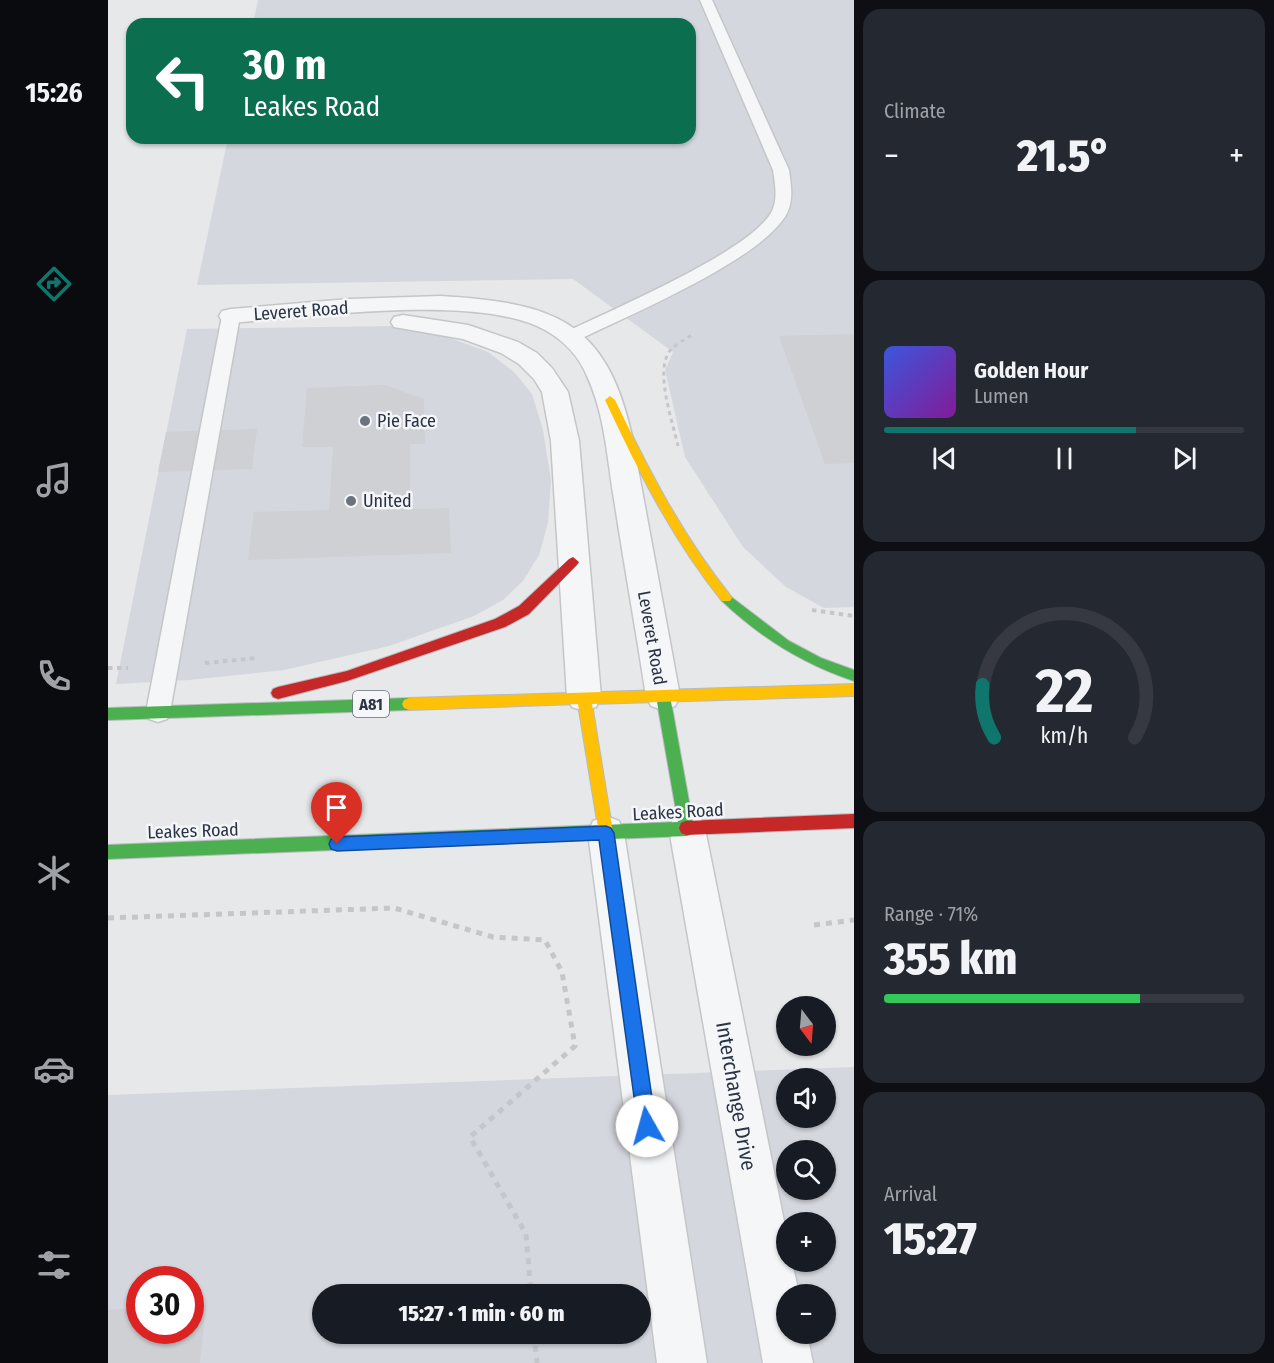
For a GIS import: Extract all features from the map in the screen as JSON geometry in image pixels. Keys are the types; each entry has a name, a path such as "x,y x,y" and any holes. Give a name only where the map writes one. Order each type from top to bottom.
{"highway":[{"path":"610,400 664,514 711,582 753,624 788,649 854,676"},
{"path":"158,712 294,690 440,646 500,623 524,610 573,562"},
{"name":"A81","path":"108,714 854,690"},
{"path":"663,696 687,829"},
{"path":"584,698 606,833"},
{"name":"Leakes Road","path":"108,852 854,821"}],"street":[{"name":"Leveret Road","path":"231,316 393,304 463,305 519,311 550,322 572,336 588,352 610,400 663,696"},
{"name":"Leveret Road","path":"231,316 413,323 446,328 495,341 527,357 550,384 562,415 584,698"},
{"path":"527,357 572,336"},
{"name":"Interchange Drive","path":"687,829 788,1363"},
{"path":"606,833 682,1363"}],"lane":[{"path":"572,336 731,255 761,235 779,214 784,193 781,170 706,0"},
{"path":"158,712 231,316"}],"path":[{"path":"679,450 665,387 664,365 667,354 692,335"},
{"path":"802,606 819,613 854,616"},
{"path":"108,668 166,667 268,656"},
{"path":"108,918 394,908 493,937 545,940 562,972 574,1046 470,1137 526,1234 530,1284"},
{"path":"814,925 854,920"},
{"path":"535,1344 537,1363"}],"shaded area":[{"path":"258,0 854,0 854,607 824,608 786,587 743,547 685,457 665,370 673,352 573,279 197,285 227,144 696,144 696,18 254,18"},
{"name":"United","path":"393,326 437,333 488,352 514,372 532,394 543,430 551,480 548,523 539,555 523,581 503,600 474,616 389,646 284,670 189,680 116,684 187,329"},
{"path":"854,1067 854,1363 108,1363 108,1095 776,1070 776,1128 836,1128 836,1068 827,1068"}],"building":[{"path":"854,334 854,463 825,464 779,336"},
{"path":"385,385 424,399 425,444 410,444 410,509 449,508 451,553 248,560 254,512 329,510 333,447 302,447 307,388"},
{"path":"257,429 252,469 158,472 166,432"},
{"path":"126,1309 126,1344 202,1344 200,1363 108,1363 108,1310"}],"traffic: fast":[{"path":"726,598 785,645 800,654 854,676"},
{"path":"663,696 687,829"},
{"path":"108,714 409,704"},
{"path":"108,852 686,828"}],"traffic: slow":[{"path":"610,400 661,503 691,552 726,598"},
{"path":"409,704 854,690"},
{"path":"584,697 606,833"}],"traffic: jam":[{"path":"278,693 347,676 500,623 524,610 573,562"},
{"path":"686,828 854,821"}],"place":[{"name":"Pie Face","path":"365,421"},
{"name":"United","path":"351,501"}],"route":[{"path":"337,844 606,833 647,1126"}]}
